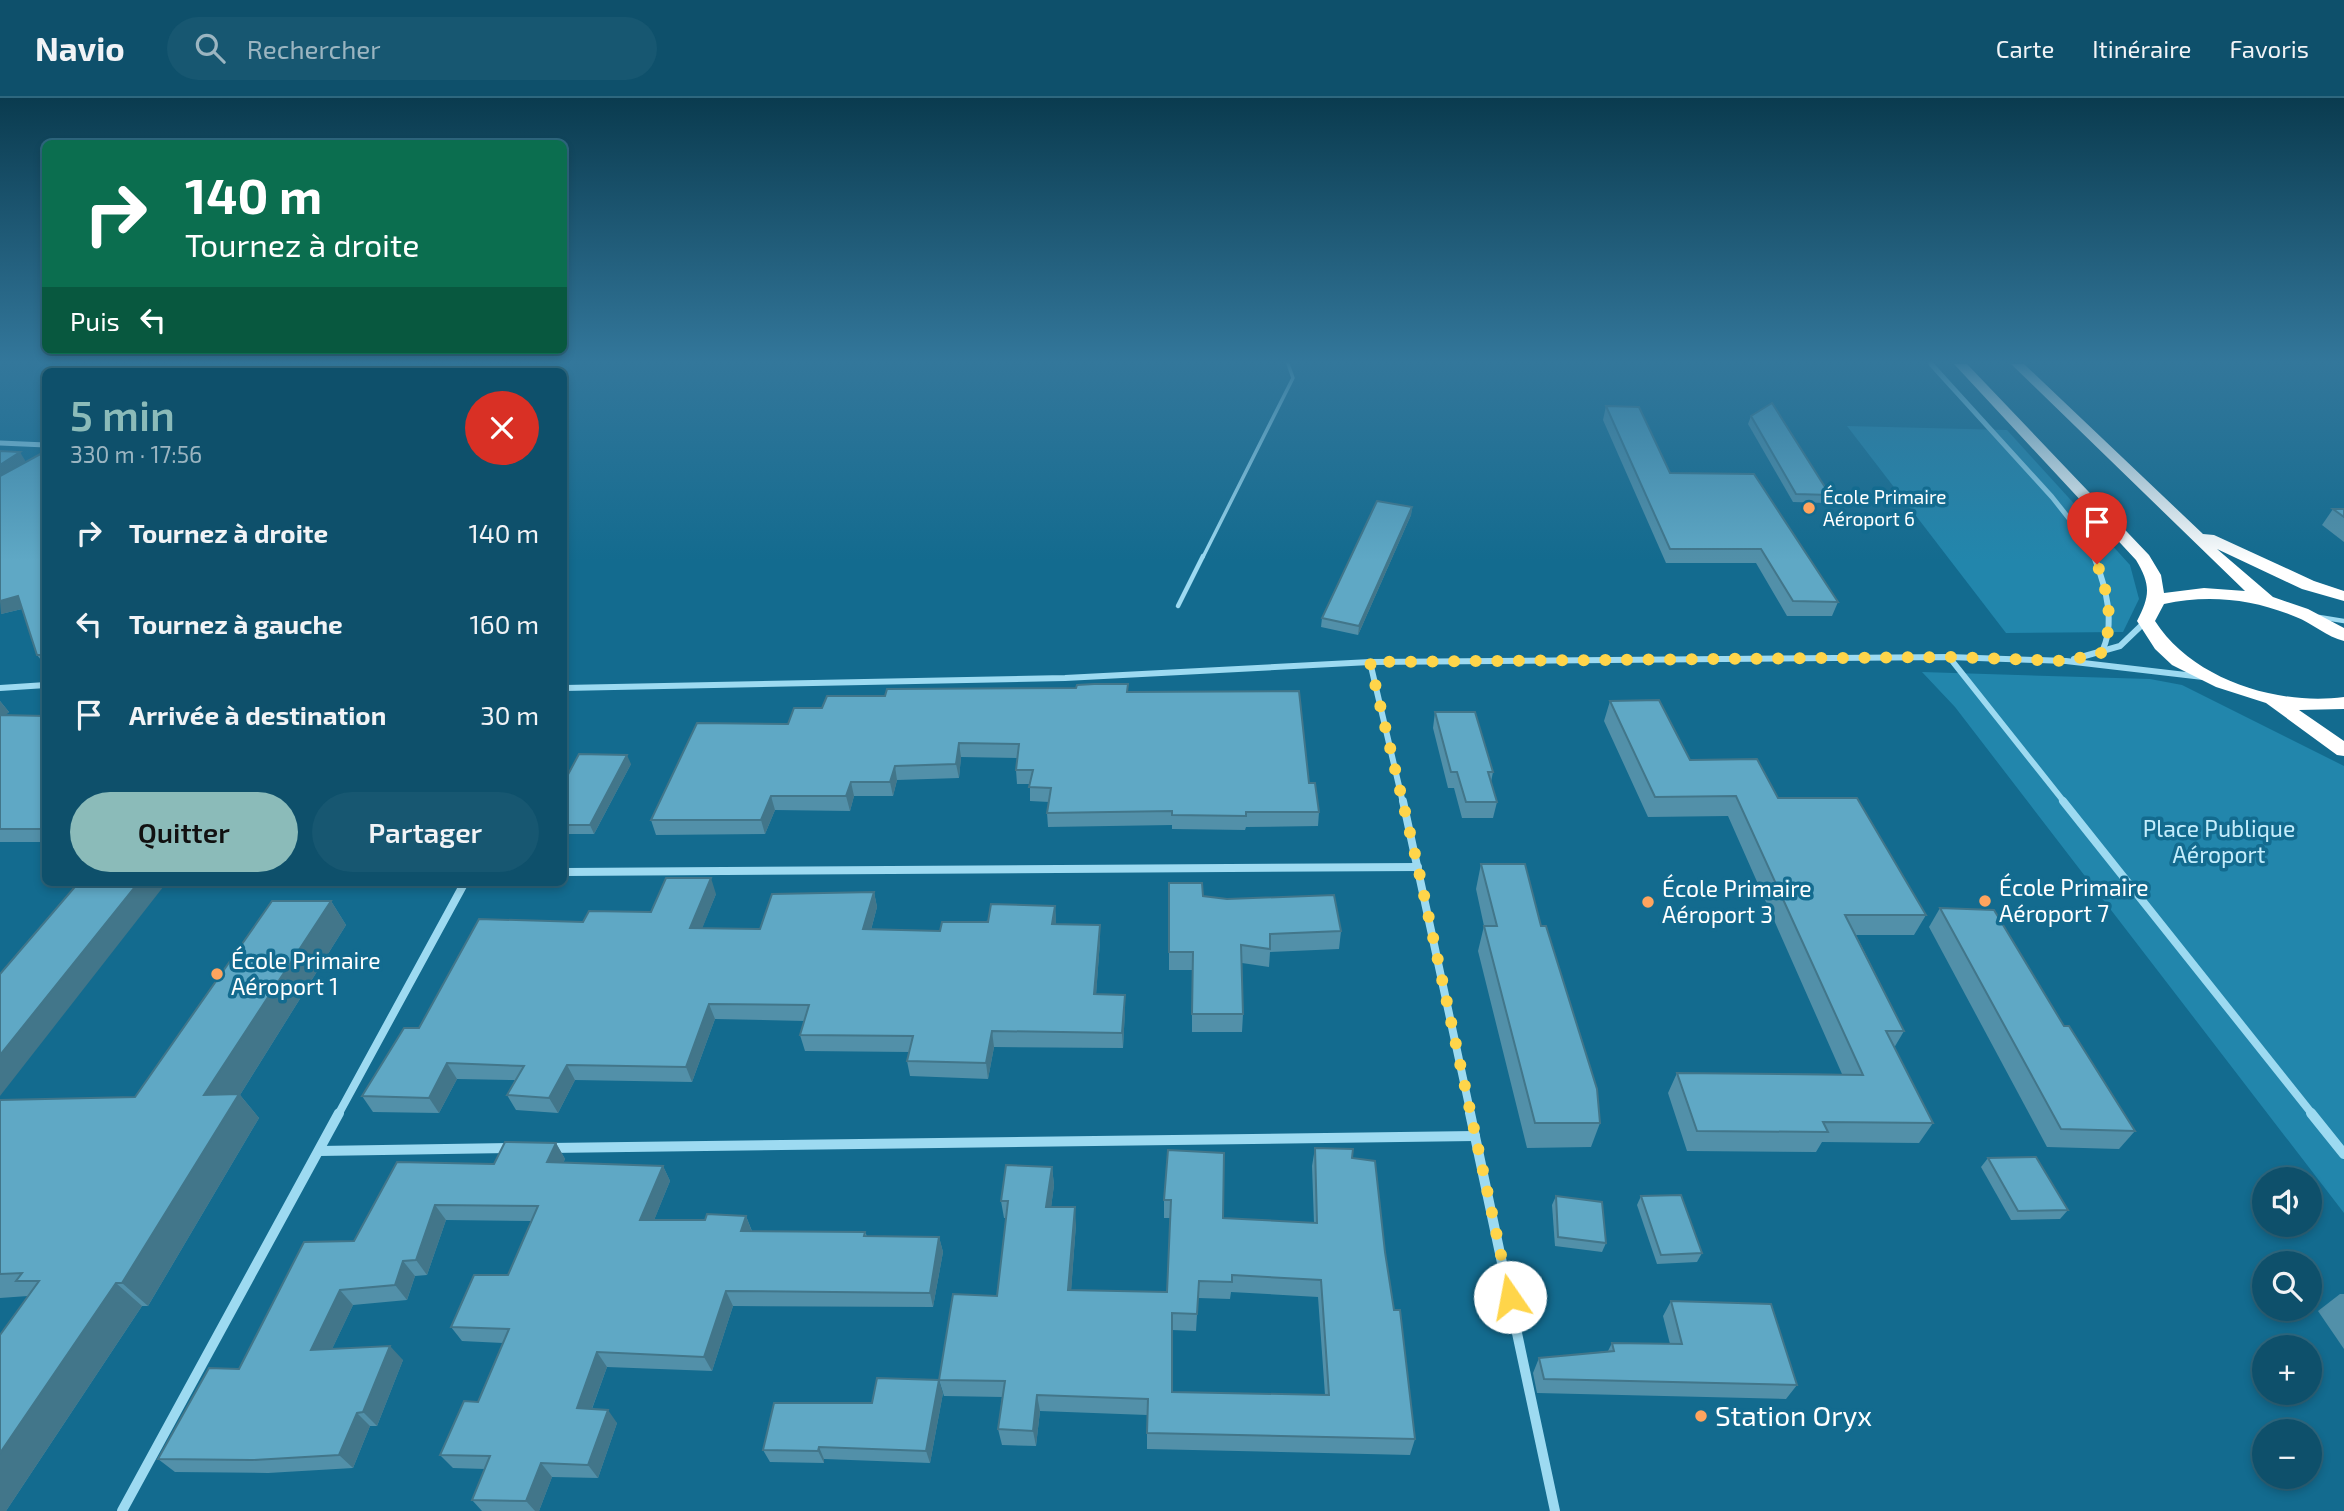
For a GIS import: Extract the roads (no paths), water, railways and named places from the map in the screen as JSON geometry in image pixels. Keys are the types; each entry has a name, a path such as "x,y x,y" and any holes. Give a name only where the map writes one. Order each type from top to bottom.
{"highway":[{"path":"2022,430 2143,558 2153,575 2157,600 2146,621 2164,649 2209,678 2270,699 2329,707 2344,702"},
{"path":"2085,430 2180,522 2269,602"},
{"path":"2180,522 2235,553 2308,585 2344,596"},
{"path":"2157,600 2181,593 2215,592 2269,602 2306,615 2344,636"},
{"path":"2270,699 2344,750"}],"street":[{"path":"1991,430 2052,497 2090,545 2105,584 2109,638 2101,653"},
{"path":"0,443 42,445"},
{"path":"2066,661 2120,646 2146,621"},
{"path":"567,688 1065,678 1370,662 1949,657 2066,661 2209,678"},
{"path":"1949,657 2344,1154"},
{"path":"1370,662 1418,867 1555,1511"},
{"path":"0,688 42,685"},
{"path":"567,872 1418,867"},
{"path":"122,1511 463,886"},
{"path":"539,1148 1475,1136"},
{"path":"319,1151 525,1148"}],"lane":[{"path":"1178,606 1267,430"},
{"path":"2306,615 2344,621"}],"place":[{"name":"École Primaire Aéroport 6","path":"1809,508"},
{"name":"École Primaire Aéroport 7","path":"1985,901"},
{"name":"École Primaire Aéroport 3","path":"1648,902"},
{"name":"École Primaire Aéroport 1","path":"217,974"},
{"name":"Station Oryx","path":"1701,1416"}],"park label":[{"name":"Place Publique Aéroport","path":"2219,842"}]}
